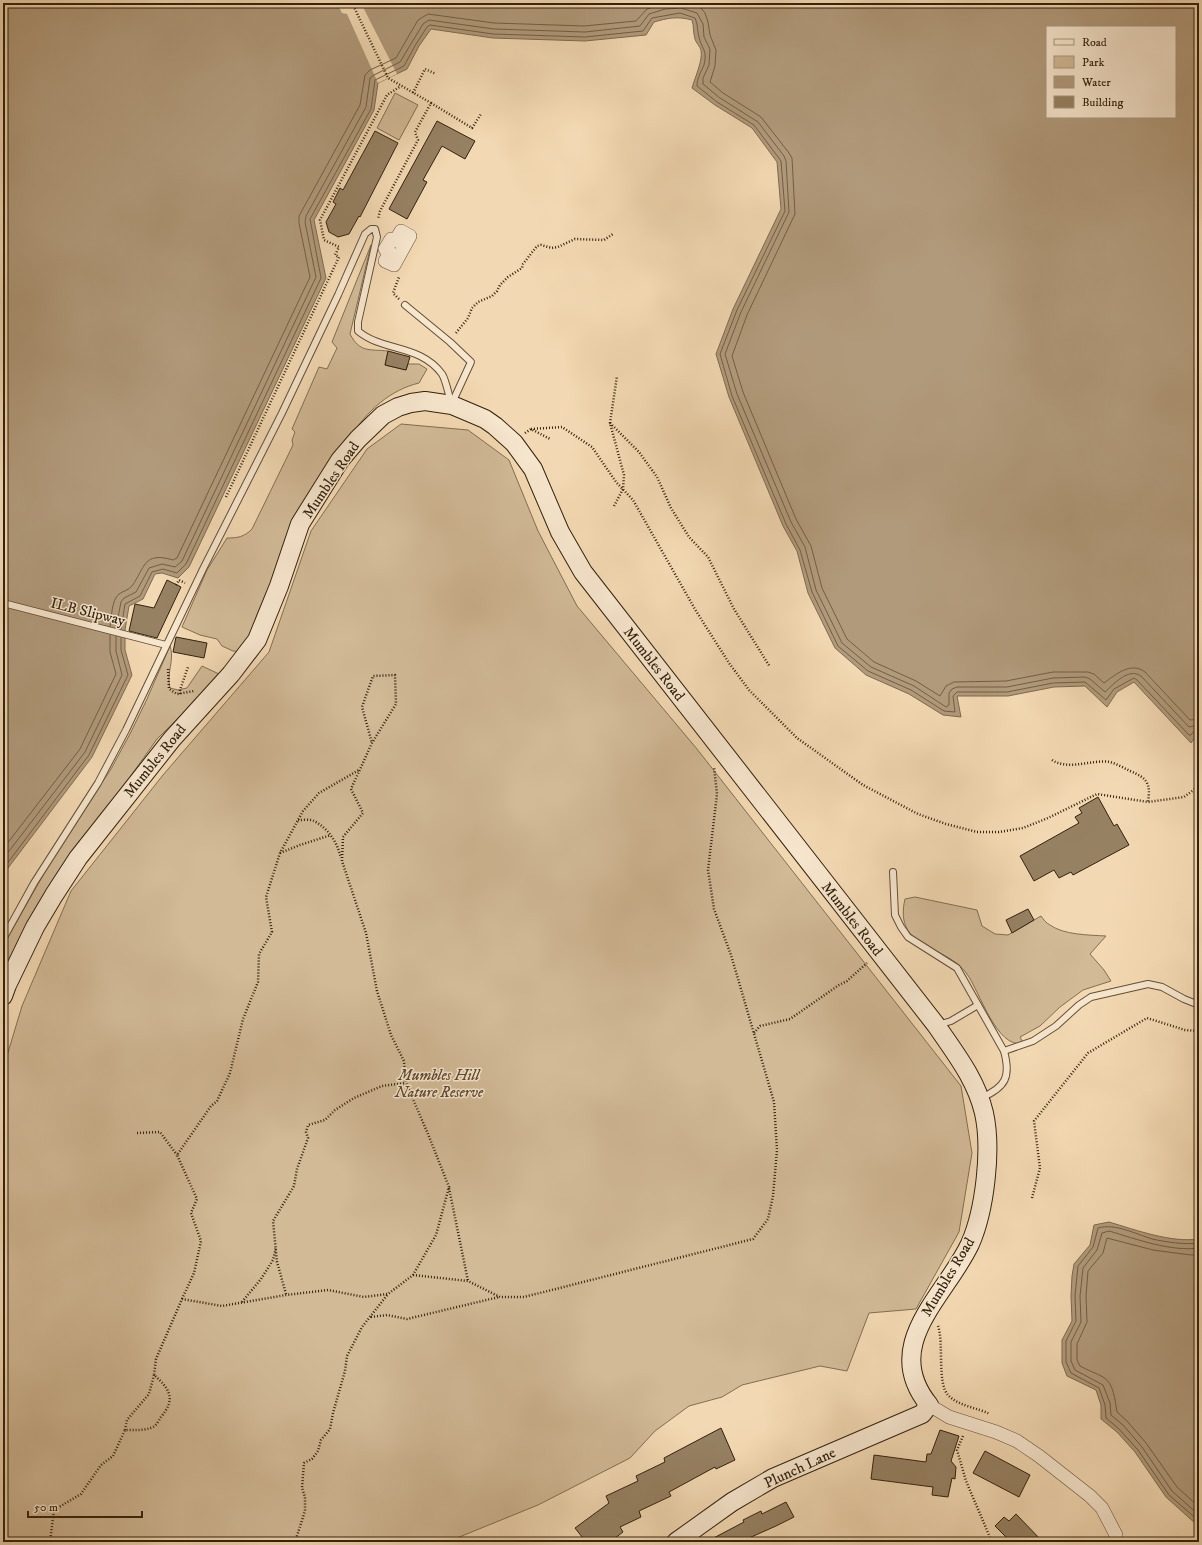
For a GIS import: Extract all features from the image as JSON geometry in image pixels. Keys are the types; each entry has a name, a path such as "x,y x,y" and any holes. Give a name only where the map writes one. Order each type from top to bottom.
{"street":[{"name":"Mumbles Road","path":"3,996 35,927 78,858 172,738 231,674 257,640 279,586 300,524 340,460 370,426 383,415 398,407 411,403 425,401 452,405 485,419 514,443 533,469 560,532 584,572 878,953 936,1025 965,1067 980,1098 984,1114 987,1147 984,1191 979,1217 970,1244 959,1265 918,1328 913,1341 910,1355 916,1387 929,1405 949,1416 996,1432 1017,1441 1039,1456 1090,1496 1102,1508 1116,1535"},
{"name":"Plunch Lane","path":"676,1542 732,1502 756,1488 804,1465 922,1414 929,1405"}],"lane":[{"path":"3,939 34,883 98,783 126,730 194,587 282,413 365,234 371,229 375,229 377,237 358,322 358,331 368,339 402,348 425,358 443,374 452,405"},
{"path":"404,305 450,342 471,362 452,405"},
{"name":"ILB Slipway","path":"3,603 166,645"},
{"path":"893,872 895,915 901,927 908,938 957,968 1004,1051 1008,1065 1006,1080 994,1092 980,1098"},
{"path":"1004,1051 1034,1041 1056,1026 1079,1005 1092,997 1148,984 1162,987 1199,1005"},
{"path":"936,1025 951,1021 978,1005"}],"path":[{"path":"352,3 388,78 472,128 481,114"},
{"path":"413,93 425,68 436,74"},
{"path":"225,498 339,256 335,255 339,247 324,240 320,220 322,215 387,95 401,86"},
{"path":"375,229 380,210 418,140 415,132 431,103"},
{"path":"450,342 468,318 472,308 478,302 492,296 508,277 522,268 523,264 536,246 541,244 552,248 558,247 575,239 604,240 613,234"},
{"path":"614,506 623,489 624,475 610,423 617,376"},
{"path":"610,423 639,452 657,477 671,508 689,536 708,557 734,609 770,667"},
{"path":"514,443 531,429 562,427 592,447 633,500 696,611 748,690 797,738 863,785 918,814 946,824 976,832 999,832 1023,828 1048,818 1097,794 1148,802 1184,797 1199,786"},
{"path":"531,429 550,439"},
{"path":"185,583 188,576"},
{"path":"176,585 179,580 194,587"},
{"path":"167,678 169,689 177,694 180,694 188,667"},
{"path":"342,861 343,836 363,813 351,789 372,743 396,704 394,675 373,676 362,707 372,743"},
{"path":"1052,760 1058,764 1111,762 1140,775 1148,782 1150,790 1148,802"},
{"path":"370,1317 386,1315 407,1319 500,1297 524,1297 753,1239 768,1219 773,1196 777,1150 774,1102 731,955 714,908 708,870 717,794 714,766"},
{"path":"177,1155 211,1106 217,1101 230,1073 243,1019 258,982 259,954 272,932 266,897 280,853 303,811 319,793 359,770"},
{"path":"298,820 313,820 332,835 339,847 342,861 366,933 377,991 391,1035 404,1061 406,1083 449,1187 468,1281"},
{"path":"280,853 332,835"},
{"path":"754,1033 760,1026 790,1020 839,985 847,981 878,953"},
{"path":"1032,1198 1040,1168 1034,1121 1088,1053 1147,1018 1185,1030 1199,1031"},
{"path":"286,1295 277,1262 273,1221 294,1186 297,1169 308,1138 306,1132 308,1125 325,1120 336,1110 354,1098 382,1086 406,1083"},
{"path":"50,1542 54,1510 81,1494 101,1465 113,1456 125,1430 127,1420 149,1394 154,1376 156,1358 194,1273 201,1241 191,1213 197,1199 177,1155 160,1132 136,1133"},
{"path":"295,1542 305,1511 305,1497 302,1488 304,1463 312,1459 318,1451 322,1440 330,1429 345,1372 347,1356 362,1327 388,1294 413,1275 436,1236 449,1187"},
{"path":"241,1303 261,1279 273,1260 276,1244"},
{"path":"413,1275 468,1281 500,1297"},
{"path":"182,1300 222,1306 286,1295 328,1290 364,1296 388,1294"},
{"path":"941,1347 943,1386 948,1395 960,1402"},
{"path":"125,1430 140,1430 155,1426 168,1409 170,1397 166,1385 154,1376"},
{"path":"970,1423 957,1450 966,1481 991,1542"}],"green space":[{"path":"395,93 418,105 399,140 377,128"},
{"path":"371,245 350,334 361,347 370,350 388,351 385,365 406,370 408,364 419,364 427,369 419,383 408,386 389,396 372,410 357,427 278,577 242,652 233,651 222,646 217,639 200,635 182,627 207,570 227,538 241,536 252,529 293,445 292,440 295,432 292,429 319,367 327,369 337,348 332,342"},
{"name":"Mumbles Hill Nature Reserve","path":"401,424 468,430 509,460 538,531 577,606 697,749 961,1086 972,1153 959,1232 916,1309 869,1313 847,1371 820,1366 742,1385 722,1397 689,1406 655,1431 630,1458 538,1505 447,1542 3,1542 3,1069 22,1006 71,891 163,775 269,652 311,531 367,449"},
{"path":"170,646 172,656 169,677 170,688 178,690 187,688 202,666 219,674 203,694 157,739 110,805 17,944 3,971 3,946 51,861 111,769 147,699"},
{"path":"915,897 977,910 982,926 995,934 1008,935 1041,916 1049,924 1062,931 1077,934 1106,936 1090,954 1104,970 1111,981 1083,990 1060,1007 1040,1026 1020,1037 1023,1043 1014,1043 1005,1037 997,1028 972,982 958,964 914,937 907,928 903,916 905,899"}],"water":[{"path":"3,3 1199,3 1199,732 1191,743 1134,682 1117,692 1107,707 1085,686 1054,687 1008,696 957,696 961,717 943,715 909,694 866,675 835,648 808,593 797,551 783,526 729,397 716,354 733,309 781,209 777,162 752,128 715,105 692,88 700,64 701,54 695,39 692,20 677,18 654,22 646,35 585,41 493,38 431,29 419,46 407,69 378,83 374,110 314,220 326,278 189,567 178,578 162,573 155,574 143,599 129,606 125,630 125,650 132,675 92,757 8,868 3,879"},
{"path":"1109,1222 1165,1237 1188,1240 1199,1239 1199,1525 1166,1497 1135,1452 1117,1432 1101,1419 1101,1405 1096,1390 1067,1376 1062,1363 1062,1340 1072,1321 1071,1296 1074,1264 1090,1245 1094,1225"}],"pier":[{"path":"337,3 364,3 363,7 397,74 378,83 347,14 342,13"}],"building":[{"path":"437,121 475,141 465,159 442,146 423,180 427,182 407,219 389,209"},
{"path":"375,131 398,143 360,217 359,216 349,234 338,237 329,232 326,222 336,204 333,202 340,188 343,190"},
{"path":"388,351 410,357 406,370 385,365"},
{"path":"167,580 181,587 157,638 129,631 135,604 154,608"},
{"path":"176,637 207,643 204,658 173,652"},
{"path":"1098,797 1114,826 1117,824 1129,845 1073,875 1071,872 1059,878 1054,870 1034,881 1020,856 1079,823 1075,817 1082,813 1079,808"},
{"path":"1028,909 1034,920 1012,933 1006,920"},
{"path":"721,1428 735,1460 716,1469 715,1467 669,1492 671,1496 639,1511 641,1517 620,1527 623,1532 610,1542 586,1542 575,1528 609,1503 606,1496 638,1481 636,1476 665,1462 664,1458"},
{"path":"940,1430 959,1436 951,1461 956,1467 955,1479 952,1478 948,1497 932,1495 933,1487 871,1479 874,1455 926,1462 927,1454 931,1454"},
{"path":"985,1451 1030,1475 1019,1497 973,1473"},
{"path":"786,1502 794,1517 740,1542 706,1542 744,1522 743,1520 761,1511 762,1514"},
{"path":"1016,1514 1043,1542 1011,1542 995,1526 1004,1517 1009,1521"}]}
